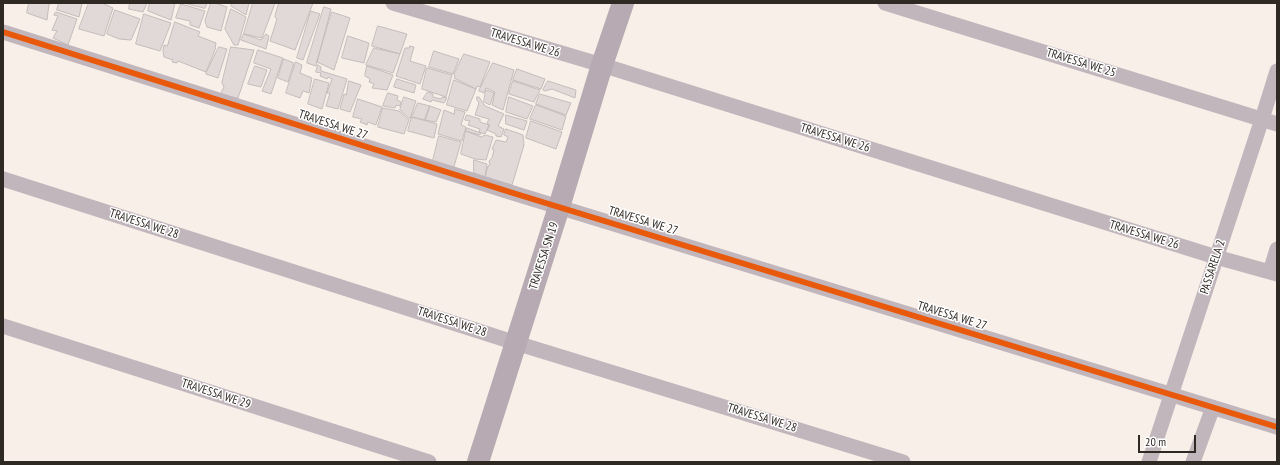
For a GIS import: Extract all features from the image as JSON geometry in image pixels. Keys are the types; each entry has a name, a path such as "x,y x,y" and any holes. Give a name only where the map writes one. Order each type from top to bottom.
{"main road":[{"name":"TRAVESSA SN 19","path":"478,462 623,3"}],"street":[{"name":"TRAVESSA WE 26","path":"393,3 602,66 1216,257 1273,273"},
{"name":"TRAVESSA WE 25","path":"885,3 1277,124"},
{"name":"TRAVESSA WE 27","path":"3,32 559,207 1277,427"},
{"name":"PASSARELA 2","path":"1149,462 1277,71"},
{"name":"TRAVESSA WE 28","path":"3,179 516,343 903,462"},
{"path":"1273,273 1277,249"},
{"name":"TRAVESSA WE 29","path":"3,326 429,462"},
{"path":"1193,462 1213,407"}],"building":[{"path":"29,3 55,3 49,4 47,20 27,13"},
{"path":"59,3 82,3 79,17 57,10"},
{"path":"89,3 102,3 113,8 104,36 79,29"},
{"path":"130,3 147,3 143,12 129,9"},
{"path":"150,3 175,3 171,20 148,11"},
{"path":"184,3 207,3 205,8"},
{"path":"211,3 227,7 221,31 207,27 205,21"},
{"path":"233,3 249,3 246,15 231,6"},
{"path":"253,3 275,3 262,38 244,34"},
{"path":"279,3 313,3 295,50 270,41 277,19 275,17"},
{"path":"181,4 205,11 199,28 190,25 190,21 176,18"},
{"path":"324,7 331,9 316,66 307,63"},
{"path":"231,9 246,17 238,45 234,45 225,29"},
{"path":"115,10 140,19 131,40 119,39 107,34"},
{"path":"311,11 320,14 303,60 297,58"},
{"path":"56,12 77,19 68,45 53,38 57,31 52,30 58,16 54,15"},
{"path":"332,12 350,18 334,70 317,62"},
{"path":"144,14 171,23 160,51 136,44"},
{"path":"175,22 200,32 198,36 216,43 215,50 206,72 178,61 177,63 172,62 173,60 164,57 164,45 167,46"},
{"path":"378,26 407,34 400,54 372,46"},
{"path":"244,34 261,40 266,34 269,36 266,49 241,40"},
{"path":"348,36 369,43 364,63 342,58"},
{"path":"410,46 414,47 410,61 426,66 420,84 396,76 405,48 409,48"},
{"path":"219,47 227,49 218,78 206,74"},
{"path":"231,47 254,50 238,98 220,95 224,87 222,83"},
{"path":"374,48 400,54 393,73 366,65"},
{"path":"258,50 283,58 271,94 262,91 271,69 254,63"},
{"path":"434,51 459,59 453,74 429,67"},
{"path":"464,54 490,62 480,87 477,86 476,89 454,78"},
{"path":"284,59 294,63 288,82 278,78"},
{"path":"296,62 302,65 300,73 312,78 309,93 303,91 300,98 286,93"},
{"path":"493,63 514,70 503,110 492,105 495,92 486,88 484,93 479,91"},
{"path":"318,65 321,67 321,71 347,79 338,109 326,106 330,93 327,93 332,79 328,77 327,79 320,76 321,73 316,72"},
{"path":"255,66 267,70 261,87 248,84"},
{"path":"367,66 393,75 387,90 372,88 374,84 369,82 370,79 365,76"},
{"path":"427,68 452,75 446,97 422,89"},
{"path":"517,69 545,79 541,89 513,80"},
{"path":"315,79 329,83 322,109 308,104"},
{"path":"397,79 416,85 414,93 394,87"},
{"path":"454,80 476,89 467,111 447,105"},
{"path":"349,81 361,85 350,112 340,109 344,94 346,95"},
{"path":"513,81 540,90 534,102 509,94"},
{"path":"548,81 576,90 575,98 552,89 545,91 543,90"},
{"path":"486,90 494,93 490,105 484,102"},
{"path":"428,92 433,94 433,97 441,99 442,97 447,98 444,103 432,100 431,102 423,99"},
{"path":"388,93 398,96 397,100 401,102 400,106 396,105 395,108 383,106"},
{"path":"540,94 571,103 566,115 536,104"},
{"path":"404,97 416,101 410,119 400,110"},
{"path":"477,97 479,97 485,106 504,114 498,126 504,129 501,137 496,136 496,134 487,130 490,125 487,123 489,119 475,115 479,103"},
{"path":"509,97 533,106 527,119 506,112"},
{"path":"358,99 382,107 376,125 368,122 367,125 360,122 362,119 353,117"},
{"path":"418,103 430,106 425,120 412,117"},
{"path":"536,105 566,116 562,130 530,119"},
{"path":"430,106 441,110 436,122 425,120"},
{"path":"383,108 399,111 409,120 404,134 378,127"},
{"path":"455,109 465,112 461,125 466,127 462,141 438,134 444,110 454,114"},
{"path":"467,115 480,119 480,122 489,125 485,134 479,132 480,129 468,125 470,121 465,120"},
{"path":"506,115 527,121 524,130 506,124"},
{"path":"412,117 437,124 434,138 408,131"},
{"path":"531,121 562,132 556,149 526,138"},
{"path":"467,128 481,133 480,135 466,131"},
{"path":"506,129 523,135 524,145 512,185 485,177 488,166 490,165 489,161 492,158 494,150 492,149 496,140 506,142 508,137 504,135"},
{"path":"466,131 481,137 485,135 493,137 486,160 475,159 461,154"},
{"path":"439,136 461,142 453,170 432,165"},
{"path":"474,160 487,164 485,177 474,173"}],"cycle path":[{"path":"3,32 513,193 1277,427"}]}
